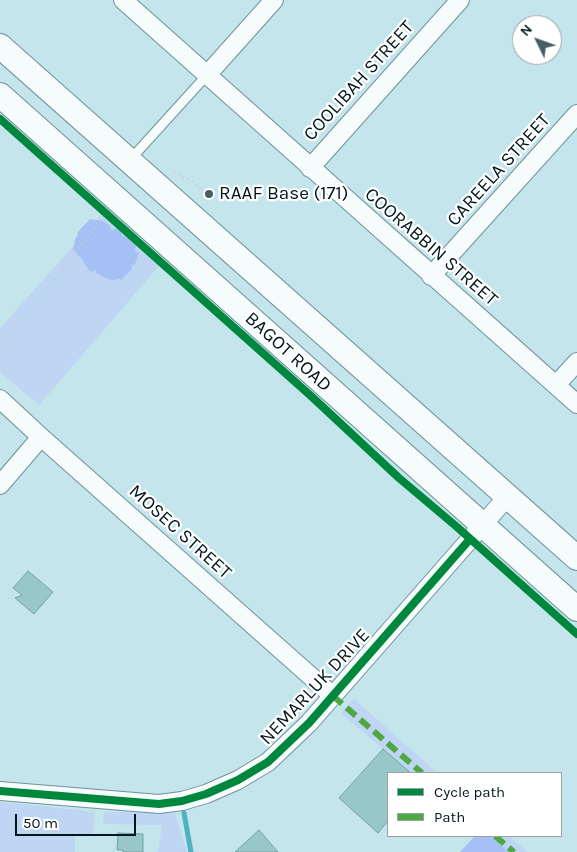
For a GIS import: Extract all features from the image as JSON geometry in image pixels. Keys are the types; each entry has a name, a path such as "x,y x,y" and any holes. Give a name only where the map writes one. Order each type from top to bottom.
{"main road":[{"name":"BAGOT ROAD","path":"0,46 577,558"},
{"name":"BAGOT ROAD","path":"0,95 577,609"}],"street":[{"name":"COORABBIN STREET","path":"122,0 577,404"},
{"path":"207,74 274,0"},
{"name":"COOLIBAH STREET","path":"310,168 460,0"},
{"name":"CAREELA STREET","path":"431,276 577,114"},
{"path":"556,386 577,362"},
{"name":"MOSEC STREET","path":"0,398 41,437 333,696"},
{"path":"0,485 41,437"},
{"name":"NEMARLUK DRIVE","path":"0,791 159,804 182,801 206,794 238,780 268,762 309,723 508,496"}],"lane":[{"path":"129,161 207,74"}],"path":[{"path":"168,170 191,180 211,199"},
{"path":"99,207 113,220"},
{"path":"0,344 106,213"}],"shaded area":[{"path":"101,215 159,266 39,405 0,372 0,328"},
{"path":"90,219 102,221 109,225 112,231 116,228 122,233 122,237 124,235 136,245 135,251 139,253 135,264 132,265 132,269 121,280 118,278 112,281 96,273 96,270 90,272 73,250 77,233"},
{"path":"354,699 435,772 410,772 341,713"},
{"path":"0,802 95,812 93,835 75,836 75,852 0,852"},
{"path":"104,812 175,813 187,852 158,852 162,825 103,824"},
{"path":"474,837 491,837 509,852 460,852"},
{"path":"491,837 510,837 528,852 509,852"}],"building":[{"path":"28,571 53,592 34,614 15,598 22,595 13,588"},
{"path":"383,749 410,772 387,772 387,822 378,833 339,798"},
{"path":"259,830 278,852 235,852"},
{"path":"118,833 143,834 143,852 123,852 123,850 117,850"}],"waterway":[{"path":"184,813 191,852"}],"marked path":[{"path":"333,696 421,772"},
{"path":"496,837 514,852"}],"cycle path":[{"path":"0,119 311,396 399,478 577,634"},
{"path":"0,791 159,804 182,801 206,794 238,780 268,762 309,723 470,539"}],"place":[{"name":"RAAF Base (171)","path":"209,194"}]}
